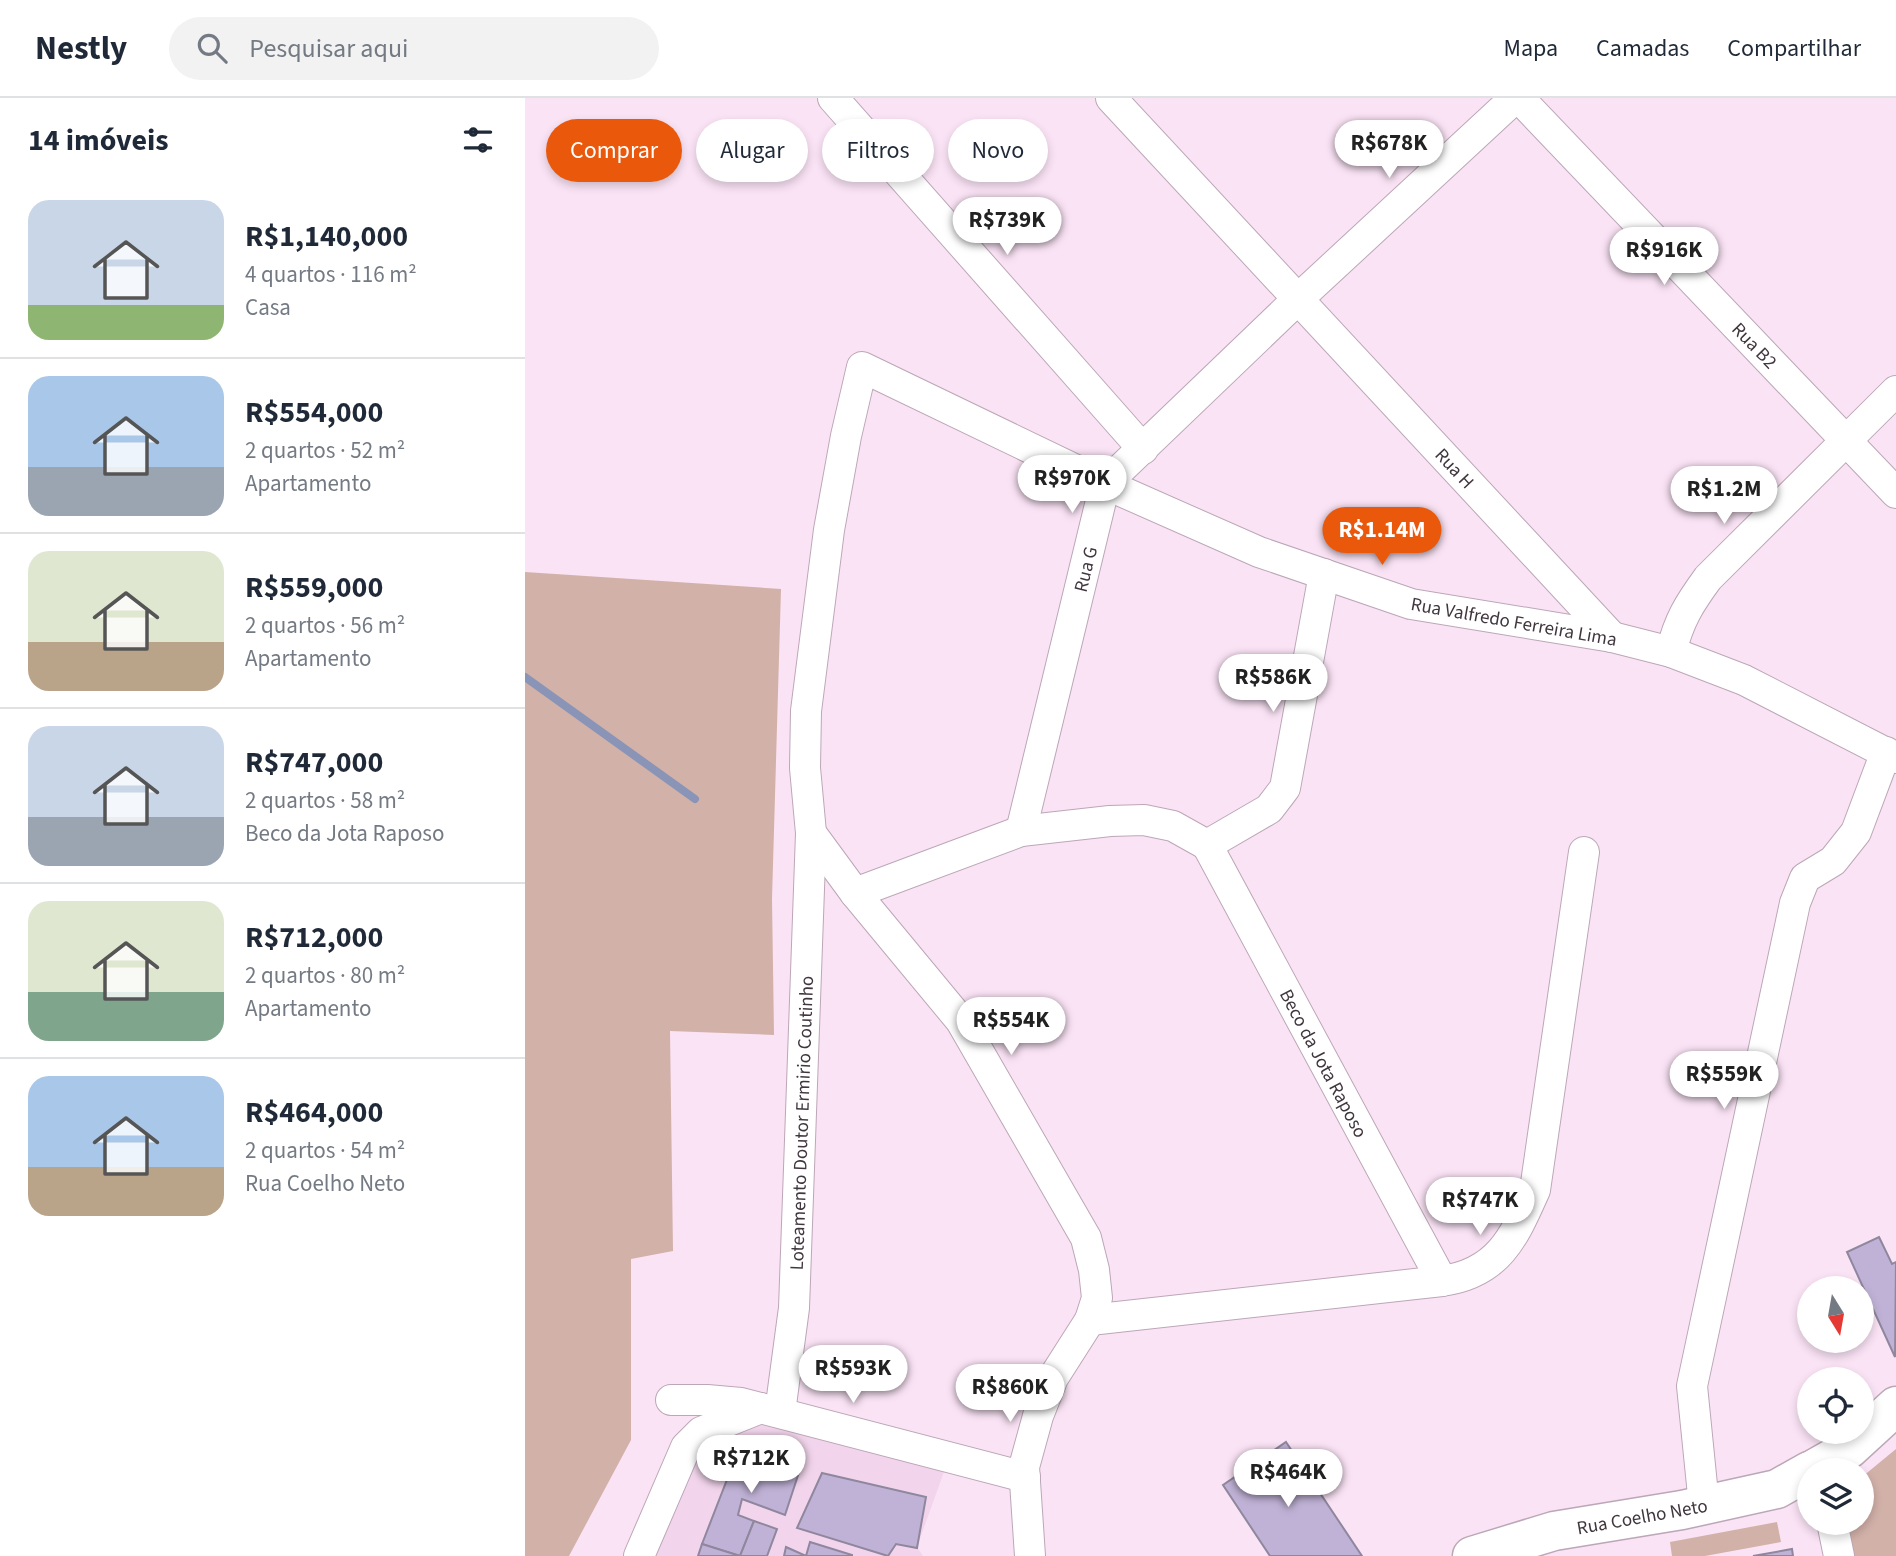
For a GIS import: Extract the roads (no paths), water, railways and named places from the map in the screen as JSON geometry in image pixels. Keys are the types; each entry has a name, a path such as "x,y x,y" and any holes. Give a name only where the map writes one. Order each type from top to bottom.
{"street":[{"path":"833,98 1143,449"},
{"path":"1111,98 1298,299"},
{"path":"1105,484 1298,299 1517,98"},
{"name":"Rua B2","path":"1517,98 1896,493"},
{"name":"Rua H","path":"1298,299 1612,637"},
{"name":"Rua Valfredo Ferreira Lima","path":"862,367 1105,484 1259,552 1411,604 1612,637 1671,652 1744,680 1891,755"},
{"name":"Loteamento Doutor Ermirio Coutinho","path":"771,1410 794,1308 811,833 805,768 806,711 829,530 862,367"},
{"path":"1671,652 1677,628 1687,606 1708,578 1896,391"},
{"name":"Rua G","path":"1021,831 1105,484"},
{"path":"855,892 1021,831 1145,820 1173,826 1207,845 1269,809 1285,788 1324,574"},
{"path":"1704,1505 1692,1385 1795,903 1805,878 1833,861 1856,832 1891,755"},
{"path":"811,833 855,892 961,1021 1086,1238 1097,1298 1090,1320 1053,1378 1038,1416 1024,1466 1030,1556"},
{"name":"Beco da Jota Raposo","path":"1207,845 1442,1281"},
{"path":"1090,1320 1459,1279 1484,1268 1501,1251 1522,1219 1535,1189 1584,852"},
{"path":"671,1400 707,1400 771,1410 1025,1477"},
{"path":"639,1556 686,1447 701,1432 771,1410"},
{"name":"Rua Coelho Neto","path":"1833,1458 1893,1416"},
{"name":"Rua Coelho Neto","path":"1472,1556 1554,1531 1704,1505 1777,1489 1797,1478"},
{"path":"1835,1535 1839,1556"}],"waterway":[{"path":"525,677 695,799"}]}
